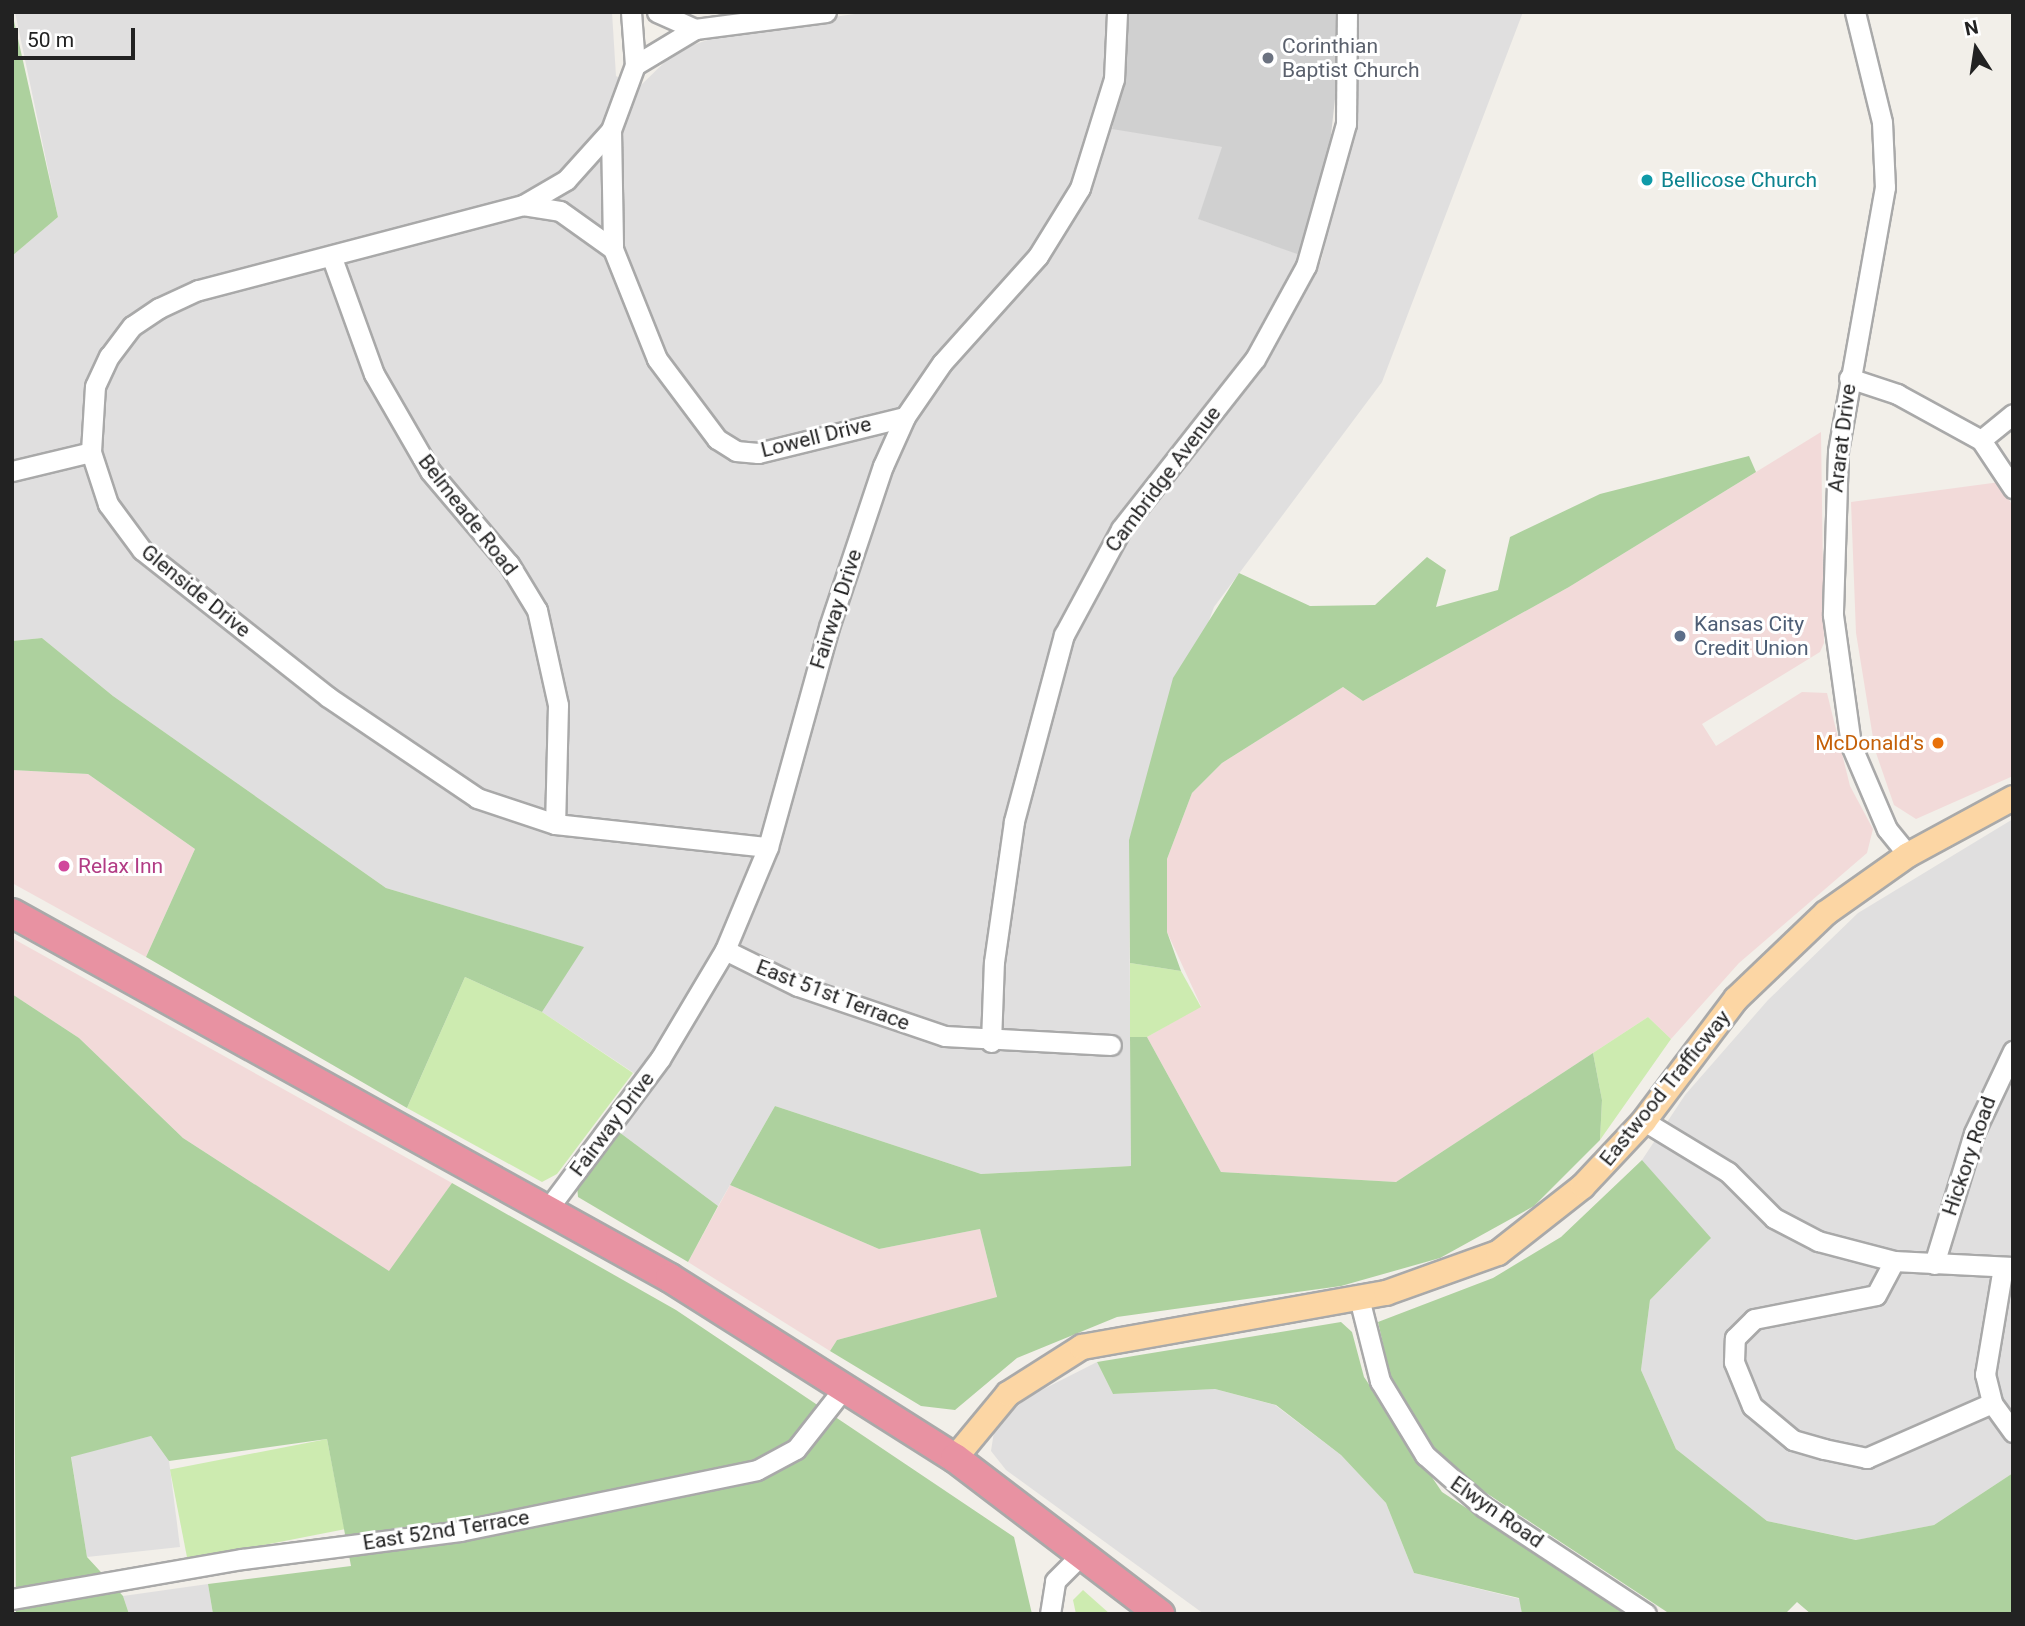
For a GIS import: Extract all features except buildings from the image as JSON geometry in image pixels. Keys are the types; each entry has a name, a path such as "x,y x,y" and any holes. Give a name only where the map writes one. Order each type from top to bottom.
{"highway":[{"path":"12,913 670,1278 956,1458 1084,1552 1160,1614"}],"main road":[{"name":"Eastwood Trafficway","path":"956,1458 1008,1394 1082,1347 1359,1298 1442,1276 1498,1253 1566,1202 1644,1121 1736,999 1826,913 1908,855 2013,798"}],"street":[{"name":"Lowell Drive","path":"631,12 635,65 611,130 613,250 657,359 717,439 736,450 758,453 905,417"},
{"path":"657,12 695,29"},
{"path":"635,65 695,29 826,12"},
{"name":"Fairway Drive","path":"547,1210 660,1059 725,950 768,846 829,627 905,417 942,362 1038,256 1080,188 1114,79 1117,12"},
{"name":"Cambridge Avenue","path":"991,1042 995,962 1014,821 1064,635 1121,529 1255,359 1306,266 1346,124 1347,12"},
{"name":"Ararat Drive","path":"1855,12 1882,121 1885,187 1849,378 1831,533 1842,701 1866,788 1908,855"},
{"name":"Glenside Drive","path":"611,130 566,180 523,205 332,258 198,290 132,326 95,386 91,452 108,504 142,550 328,697 477,798 555,824 768,846"},
{"name":"Glenside Drive","path":"523,205 560,211 613,250"},
{"name":"Belmeade Road","path":"332,258 374,374 429,471 509,564 537,610 558,705 555,824"},
{"path":"1849,378 1908,398 1981,440 2013,488"},
{"path":"1981,440 2013,414"},
{"path":"12,471 91,452"},
{"name":"East 51st Terrace","path":"725,950 874,1016 991,1042 1111,1045"},
{"name":"Hickory Road","path":"1934,1265 1974,1133 2013,1051"},
{"path":"1644,1121 1728,1172 1774,1218 1818,1241 1894,1261 2008,1267 1985,1352 1992,1403 2013,1432"},
{"path":"1894,1261 1876,1295 1754,1320 1735,1338 1734,1362 1752,1406 1793,1440 1867,1458 1992,1403"},
{"name":"Elwyn Road","path":"1359,1298 1380,1381 1425,1455 1484,1507 1646,1614"},
{"name":"East 52nd Terrace","path":"12,1599 242,1559 460,1531 757,1470 796,1450 844,1388"},
{"path":"1051,1614 1055,1581 1084,1552"}],"shaded area":[{"path":"15,12 612,12 616,76 638,88 676,51 733,31 869,12 1109,12 1104,86 1093,125 1223,147 1199,219 1321,262 1355,103 1356,12 1523,12 1382,382 1214,607 1129,840 1131,1166 981,1174 775,1106 718,1206 619,1132 652,1085 542,1012 583,947 386,888 113,696 42,638 12,641 12,256 58,217"},
{"path":"1125,12 1339,12 1341,45 1329,153 1300,255 1198,219 1222,147 1112,129 1123,77"},
{"path":"1821,432 1824,643 1820,652 1702,724 1716,746 1802,692 1827,693 1850,786 1873,829 1867,853 1739,963 1671,1039 1648,1017 1396,1182 1221,1172 1147,1037 1201,1006 1167,932 1164,899 1167,859 1192,793 1222,763 1343,687 1363,701 1569,587"},
{"path":"2000,482 2013,507 2013,776 1916,819 1894,805 1875,750 1856,633 1851,502"},
{"path":"12,770 88,774 195,849 146,957 12,883"},
{"path":"2013,819 2013,1473 1934,1525 1857,1540 1767,1521 1676,1449 1641,1370 1650,1300 1710,1239 1642,1160 1685,1095 1768,1000 1858,913"},
{"path":"12,938 452,1183 390,1272 183,1138 79,1038 12,994"},
{"path":"730,1185 879,1249 980,1229 997,1298 837,1340 830,1351 688,1262"},
{"path":"1097,1362 1113,1394 1215,1389 1275,1405 1341,1455 1386,1503 1414,1573 1520,1599 1522,1614 1204,1614 1006,1470 991,1451 995,1425 1028,1397"},
{"path":"151,1436 169,1461 180,1547 87,1557 71,1456"},
{"path":"208,1584 213,1614 129,1614 123,1596"}],"green space":[{"path":"12,12 58,217 12,256"},
{"path":"1749,456 1756,472 1569,587 1363,701 1343,687 1222,763 1192,793 1167,859 1167,932 1181,971 1130,963 1129,840 1173,678 1239,573 1310,606 1375,605 1427,557 1446,570 1436,607 1498,590 1510,537 1600,494"},
{"path":"42,638 113,696 386,888 584,947 542,1012 465,977 407,1108 146,957 195,849 88,774 12,770 12,641"},
{"path":"1130,963 1181,971 1201,1007 1147,1037 1130,1037"},
{"path":"465,977 542,1012 633,1073 557,1174 542,1182 407,1108"},
{"path":"12,994 79,1038 183,1138 389,1271 452,1183 676,1310 1014,1537 1032,1614 213,1614 208,1584 351,1566 327,1439 169,1461 151,1436 71,1457 87,1557 123,1596 129,1614 16,1614"},
{"path":"1648,1017 1671,1039 1600,1140 1602,1100 1593,1053"},
{"path":"1130,1037 1147,1037 1221,1172 1396,1182 1593,1053 1602,1100 1600,1140 1534,1206 1440,1258 1341,1286 1117,1317 1017,1358 955,1410 921,1406 830,1351 837,1340 997,1297 980,1229 879,1249 730,1185 775,1106 981,1174 1131,1166"},
{"path":"619,1132 718,1206 688,1262 578,1197 577,1186"},
{"path":"1642,1160 1711,1238 1650,1300 1641,1370 1676,1449 1767,1521 1856,1540 1934,1525 2013,1473 2013,1614 1811,1614 1797,1602 1785,1614 1670,1614 1465,1479 1425,1440 1393,1388 1378,1322 1493,1278 1561,1237"},
{"path":"1341,1322 1352,1332 1364,1377 1442,1492 1628,1614 1522,1614 1519,1598 1414,1573 1386,1503 1341,1455 1276,1405 1215,1389 1113,1394 1097,1362"},
{"path":"327,1439 345,1529 187,1560 170,1470"},
{"path":"1083,1590 1110,1614 1076,1614 1073,1600"}],"place":[{"name":"Corinthian Baptist Church","path":"1268,58"},
{"name":"Bellicose Church","path":"1647,180"},
{"name":"Kansas City Credit Union","path":"1680,636"},
{"name":"McDonald's","path":"1938,743"},
{"name":"Relax Inn","path":"64,866"}]}
